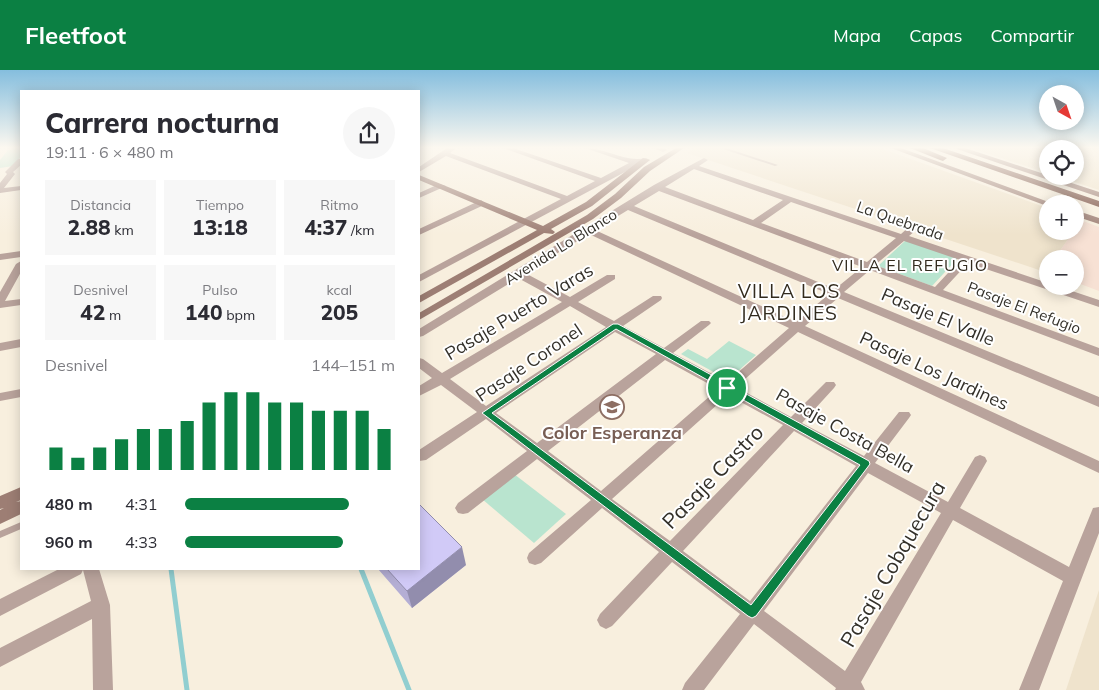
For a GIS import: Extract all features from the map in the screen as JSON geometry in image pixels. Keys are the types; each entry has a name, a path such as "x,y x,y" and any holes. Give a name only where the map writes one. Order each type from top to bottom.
{"highway":[{"path":"997,177 1048,195"},
{"path":"1023,177 1097,201"},
{"path":"1031,177 1097,201"},
{"path":"1084,208 1099,213"}],"main road":[{"path":"420,177 559,235"},
{"name":"Avenida Lo Blanco","path":"420,299 599,198 625,177"},
{"name":"Avenida Lo Blanco","path":"420,316 604,207 638,177"},
{"path":"975,177 1039,200"},
{"path":"1033,177 1097,201"},
{"path":"1084,216 1099,221"},
{"path":"0,502 20,493"},
{"path":"0,517 20,507"}],"street":[{"path":"0,189 9,177"},
{"path":"509,177 568,199"},
{"path":"590,177 602,181"},
{"name":"Avenida Lo Blanco","path":"420,278 609,177"},
{"name":"Avenida Lo Blanco","path":"420,333 590,231 674,177"},
{"name":"La Quebrada","path":"724,177 1099,304"},
{"path":"420,196 442,186"},
{"name":"Pasaje El Refugio","path":"657,187 1099,352"},
{"path":"0,189 20,188"},
{"path":"754,223 790,200"},
{"path":"420,232 481,203"},
{"name":"Pasaje El Valle","path":"626,206 1099,402"},
{"path":"535,558 727,388 913,228"},
{"name":"Pasaje Los Jardines","path":"590,231 1099,467"},
{"path":"559,235 573,241"},
{"path":"0,257 20,254"},
{"path":"937,292 966,259"},
{"path":"0,301 20,268"},
{"name":"Pasaje Costa Bella","path":"520,274 1073,578"},
{"name":"Pasaje Puerto Varas","path":"420,391 611,277"},
{"name":"Pasaje Coronel","path":"421,456 657,298"},
{"path":"0,305 20,302"},
{"path":"463,508 706,323"},
{"path":"0,347 20,343"},
{"path":"420,363 850,688"},
{"name":"Pasaje Castro","path":"606,620 830,385"},
{"path":"0,397 20,393"},
{"path":"692,690 904,415"},
{"name":"Pasaje Cobquecura","path":"850,688 980,461"},
{"path":"1028,690 1099,513"},
{"path":"0,608 73,570"},
{"path":"91,570 101,605 103,690"},
{"path":"0,658 101,605"}],"lane":[{"path":"0,535 20,525"}],"shaded area":[{"path":"759,177 961,177 1039,205 1039,240 1068,240 1060,250 1039,250 1039,270"},
{"path":"1084,177 1099,177 1099,190 1084,185"},
{"path":"1084,221 1099,227 1099,291 1084,285 1084,250 1060,250 1068,240 1084,240"},
{"path":"1099,590 1099,690 1066,690"}],"green space":[{"path":"906,240 958,258 932,286 878,266"},
{"path":"729,341 756,355 728,380 681,354 688,349 707,359"},
{"path":"514,474 566,514 534,543 482,499"}],"building":[{"path":"420,505 462,547 407,591 388,570 420,570"}],"waterway":[{"path":"171,570 187,690"},
{"path":"361,570 409,690"}],"place":[{"name":"Color Esperanza","path":"612,407"}],"district":[{"name":"VILLA EL REFUGIO","path":"910,265"},
{"name":"VILLA LOS JARDINES","path":"789,302"}],"route":[{"path":"615,326 727,388 866,464 752,612 486,413 615,326"}]}
